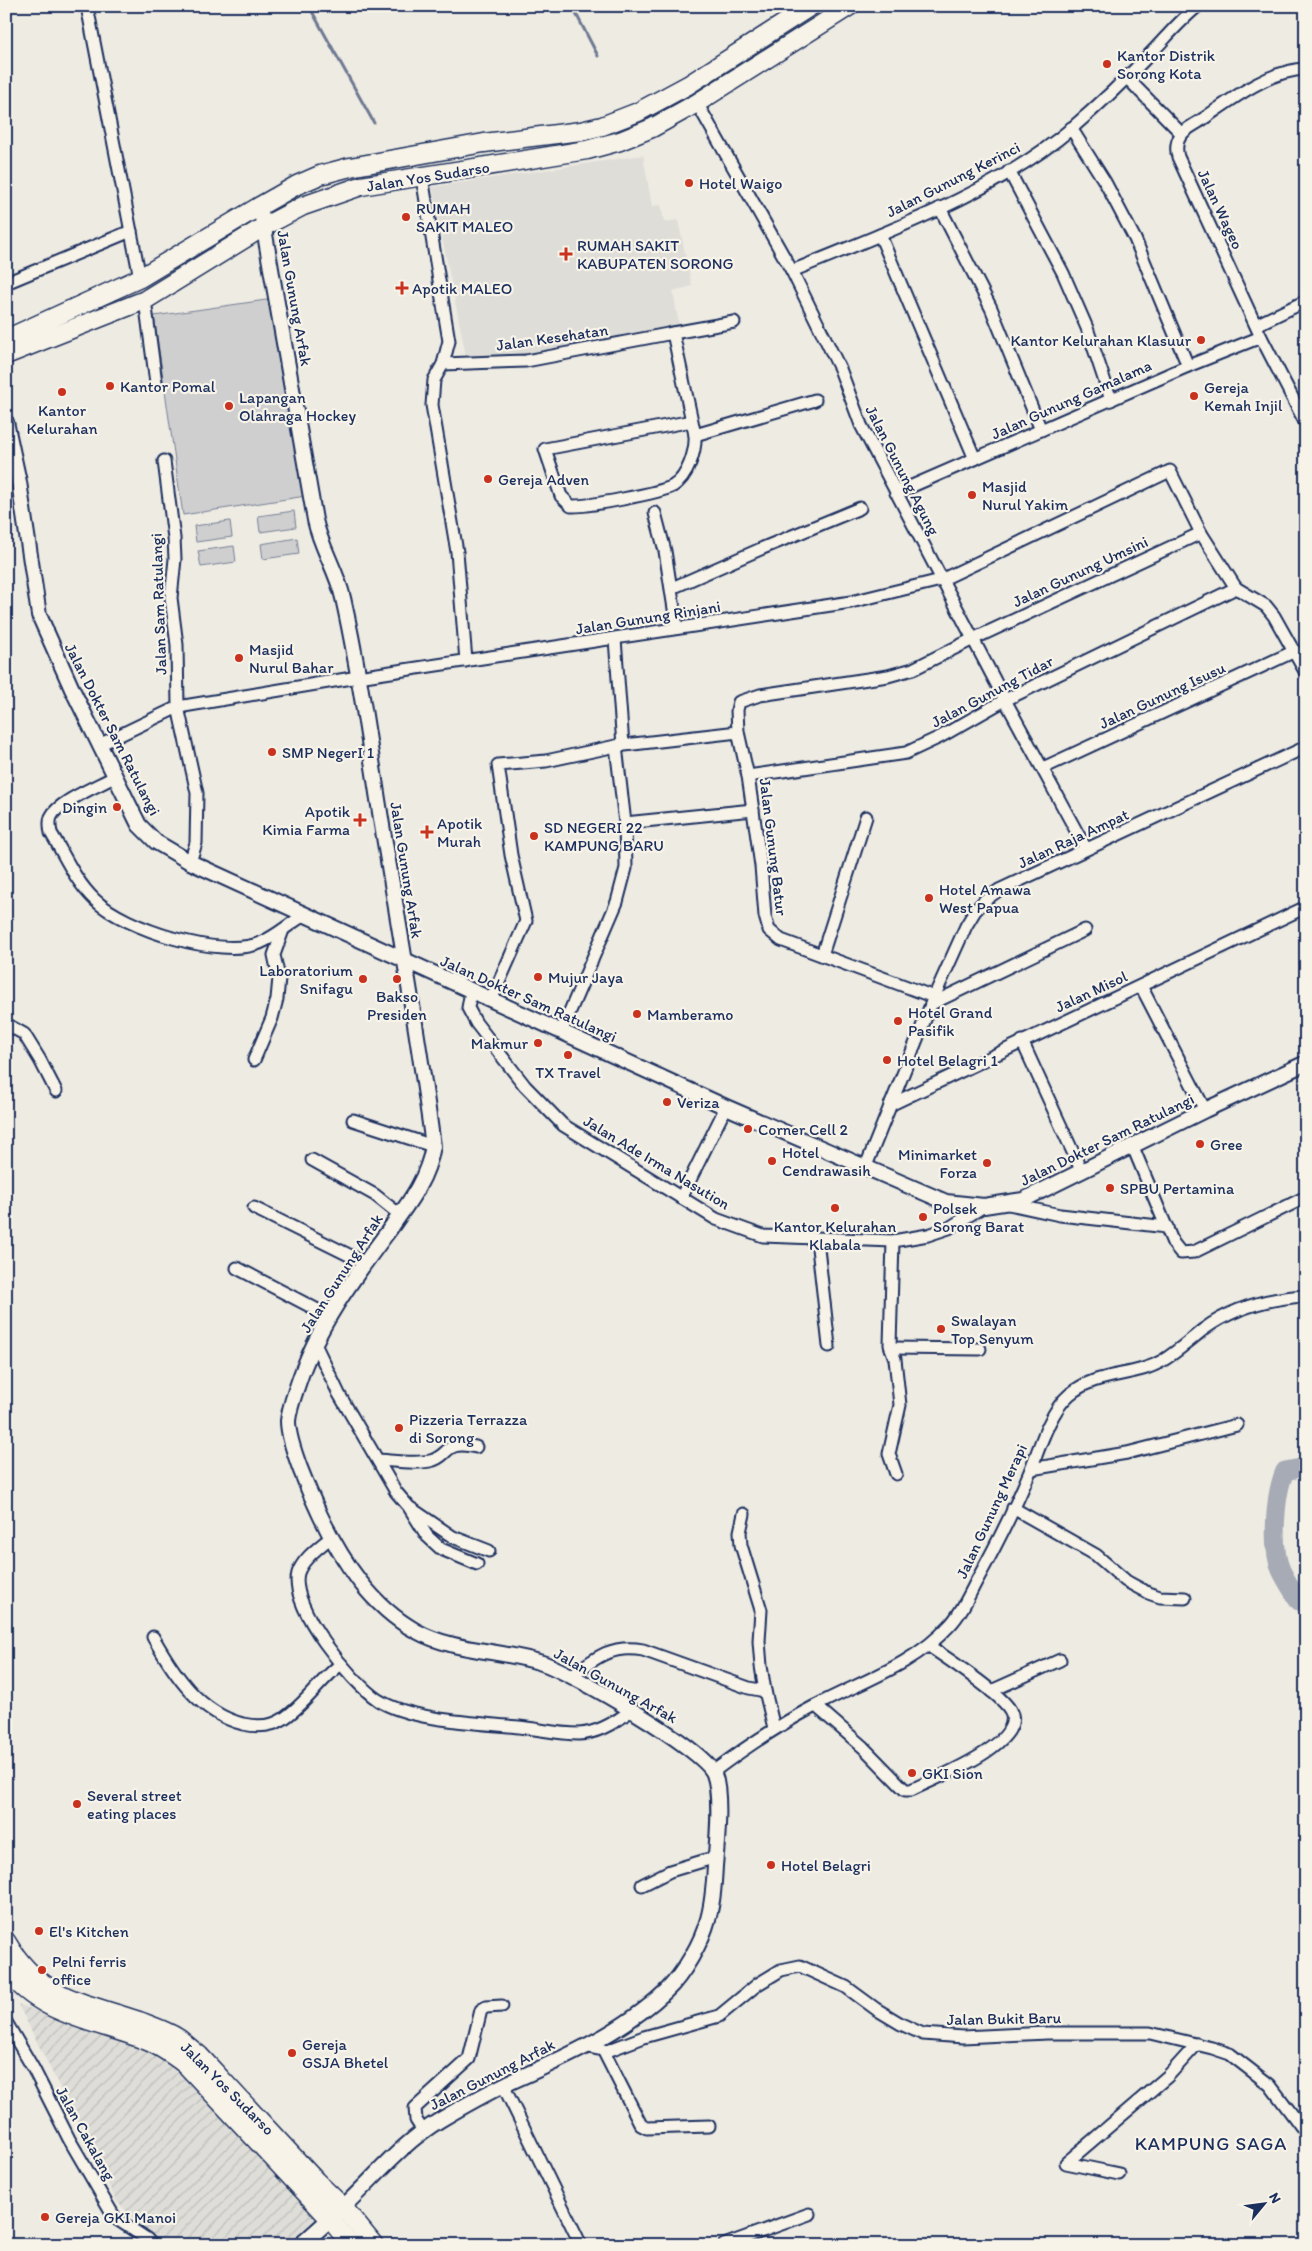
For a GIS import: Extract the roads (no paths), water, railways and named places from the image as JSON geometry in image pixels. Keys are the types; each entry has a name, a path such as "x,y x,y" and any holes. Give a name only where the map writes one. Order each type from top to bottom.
{"highway":[{"name":"Jalan Yos Sudarso","path":"6,339 140,278 260,206 297,185 320,175 350,167 484,143 580,131 602,126 638,112 688,85 811,6"},
{"name":"Jalan Yos Sudarso","path":"6,355 145,300 265,226 303,206 332,195 361,186 587,150 620,141 652,128 697,103 850,6"},
{"path":"580,131 587,150"},
{"name":"Jalan Yos Sudarso","path":"6,1941 18,1961 29,1973 47,1986 82,2004 152,2026 177,2038 221,2077 316,2181 343,2207 374,2245"},
{"name":"Jalan Yos Sudarso","path":"6,1969 16,1983 40,2001 85,2021 147,2041 166,2050 186,2065 330,2219 351,2245"}],"main road":[{"name":"Jalan Gunung Arfak","path":"301,2245 343,2207"}],"street":[{"path":"87,6 140,278"},
{"name":"Jalan Gunung Kerinci","path":"792,271 940,208 1042,150 1071,128 1127,78 1198,6"},
{"path":"1127,78 1182,134 1266,80 1296,70 1306,70"},
{"name":"Jalan Gunung Agung","path":"697,103 792,271 840,369 861,425 941,580 1086,849"},
{"path":"1071,128 1105,182 1135,239 1188,366"},
{"name":"Jalan Wageo","path":"1182,134 1176,148 1178,157 1261,337 1306,424"},
{"path":"1009,170 1063,273 1084,320 1111,400"},
{"path":"422,176 448,341 444,364 434,380 432,404 457,552 466,661"},
{"name":"Jalan Gunung Arfak","path":"260,206 315,520 319,538 335,571 343,597 358,677 404,961 419,1037 433,1146 430,1164 424,1180 329,1316 315,1344 304,1367 291,1404 288,1422 290,1434 312,1499 331,1537 370,1596 381,1607 415,1631 432,1639 543,1663 571,1676 653,1723 695,1753 714,1771 717,1810 714,1891 708,1922 683,1972 666,1992 626,2023 538,2071 503,2085 435,2123 343,2207"},
{"path":"940,208 991,308 1041,430"},
{"path":"6,283 131,231"},
{"path":"880,235 975,459"},
{"path":"145,300 156,382"},
{"path":"1256,326 1306,301"},
{"name":"Jalan Kesehatan","path":"444,364 526,361 734,322"},
{"path":"669,334 692,421 695,435 695,447 684,474 672,486 650,493 576,506 566,504 560,496 545,449 692,421"},
{"name":"Jalan Gunung Gamalama","path":"896,493 1188,366 1261,337"},
{"path":"695,435 815,400"},
{"name":"Jalan Dokter Sam Ratulangi","path":"6,422 21,490 39,614 56,657 139,825 156,842 190,862 726,1108 866,1166 946,1202 984,1206 1010,1204 1043,1192 1205,1110 1306,1063"},
{"name":"Jalan Sam Ratulangi","path":"164,462 175,558 171,598 178,645 178,707 197,793 196,842 190,862"},
{"path":"941,580 1170,471 1201,533 1236,588 1266,606 1306,673"},
{"path":"672,588 762,548 860,508"},
{"path":"654,513 665,551 677,628"},
{"name":"Jalan Gunung Umsini","path":"737,710 739,702 748,698 888,676 913,669 973,639 1201,533"},
{"name":"Jalan Gunung Rinjani","path":"99,745 178,707 358,677 851,602 941,580"},
{"name":"Jalan Gunung Tidar","path":"748,776 906,753 940,737 1005,700 1236,588"},
{"path":"561,1032 597,953 622,887 626,868 615,639"},
{"name":"Jalan Gunung Isusu","path":"1043,768 1294,651"},
{"name":"Jalan Gunung Batur","path":"737,710 738,732 748,776 761,866 764,916 769,930 781,940 933,1001"},
{"path":"491,1000 526,921 511,855 498,765 546,761 619,746 738,732"},
{"name":"Jalan Raja Ampat","path":"866,1166 933,1001 966,926 975,911 985,900 999,890 1306,747"},
{"path":"114,777 73,799 58,810 51,816 50,824 51,833 82,887 96,902 114,915 133,924 213,948 240,948 260,943 306,914"},
{"path":"625,823 753,810"},
{"path":"822,955 866,816"},
{"name":"Jalan Misol","path":"890,1105 1306,907"},
{"path":"254,1060 272,1018 277,998 279,978 274,956 283,930"},
{"path":"933,1001 1084,930"},
{"path":"1141,986 1205,1110"},
{"name":"Jalan Ade Irma Nasution","path":"471,992 468,1008 473,1018 501,1058 563,1125 716,1219 764,1236 893,1240 949,1228 984,1206"},
{"path":"6,1024 24,1034 56,1092"},
{"path":"1022,1041 1082,1172"},
{"path":"681,1198 726,1108"},
{"path":"353,1120 433,1146"},
{"path":"1133,1147 1167,1228 1177,1249 1181,1252 1194,1252 1306,1197"},
{"path":"312,1160 375,1195 400,1215"},
{"path":"1010,1204 1060,1215 1167,1228"},
{"path":"254,1208 365,1263"},
{"path":"817,1239 829,1346"},
{"path":"893,1240 891,1348 895,1360 900,1405 889,1454 896,1474"},
{"path":"236,1268 329,1316"},
{"name":"Jalan Gunung Merapi","path":"714,1771 774,1728 890,1669 929,1646 950,1625 964,1605 990,1556 1031,1469 1038,1446 1060,1405 1078,1388 1091,1381 1148,1368 1160,1362 1206,1328 1252,1306 1283,1297 1306,1296"},
{"path":"315,1344 339,1394 396,1492 409,1507 427,1536 441,1549 477,1564"},
{"path":"891,1348 980,1349"},
{"path":"1031,1469 1119,1455 1237,1425"},
{"path":"378,1460 431,1461 450,1446 463,1444 476,1446"},
{"path":"409,1507 453,1538 489,1551"},
{"path":"1013,1508 1096,1555 1126,1581 1148,1593 1160,1597 1185,1598"},
{"path":"744,1514 740,1532 741,1545 761,1610 759,1640 765,1691 774,1728"},
{"path":"331,1537 302,1564 296,1583 299,1598 307,1616 340,1664 355,1681 379,1700 411,1713 466,1722 580,1734 615,1722 630,1711"},
{"path":"153,1637 169,1665 198,1700 235,1722 254,1726 272,1725 296,1709 326,1675 340,1664"},
{"path":"816,1706 864,1747 905,1790 911,1790 982,1756 1007,1733 1012,1723 1012,1712 1000,1698 929,1646"},
{"path":"571,1676 604,1653 629,1647 765,1691"},
{"path":"991,1691 1060,1660"},
{"path":"642,1885 670,1871 716,1857"},
{"name":"Jalan Bukit Baru","path":"584,2046 607,2051 644,2036 720,2016 758,1984 781,1970 800,1966 846,1987 876,2009 901,2024 923,2034 963,2038 1047,2033 1150,2033 1230,2054 1270,2085 1306,2133"},
{"path":"424,2132 416,2120 415,2108 469,2059 481,2010 486,2007 502,2006"},
{"name":"Jalan Cakalang","path":"6,2022 12,2043 33,2068 69,2139 115,2218 147,2238 152,2245"},
{"path":"1118,2174 1066,2163 1168,2076 1197,2044"},
{"path":"603,2050 641,2125 647,2128 709,2126"},
{"path":"503,2085 581,2245"},
{"path":"724,2245 809,2214"}],"waterway":[{"path":"309,6 374,123"},
{"path":"572,6 598,56"},
{"path":"1299,1601 1281,1570 1275,1535 1279,1493 1285,1471 1306,1467"}],"place":[{"name":"Kantor Distrik Sorong Kota","path":"1107,64"},
{"name":"Hotel Waigo","path":"689,183"},
{"name":"RUMAH SAKIT MALEO","path":"406,217"},
{"name":"RUMAH SAKIT KABUPATEN SORONG","path":"566,254"},
{"name":"Apotik MALEO","path":"402,288"},
{"name":"Kantor Kelurahan Klasuur","path":"1201,340"},
{"name":"Kantor Pomal","path":"110,386"},
{"name":"Kantor Kelurahan","path":"62,392"},
{"name":"Gereja Kemah Injil","path":"1194,396"},
{"name":"Lapangan Olahraga Hockey","path":"229,406"},
{"name":"Gereja Adven","path":"488,479"},
{"name":"Masjid Nurul Yakim","path":"972,495"},
{"name":"Masjid Nurul Bahar","path":"239,658"},
{"name":"SMP NegerI 1","path":"272,752"},
{"name":"Dingin","path":"117,807"},
{"name":"Apotik Kimia Farma","path":"360,820"},
{"name":"Apotik Murah","path":"427,832"},
{"name":"SD NEGERI 22 KAMPUNG BARU","path":"534,836"},
{"name":"Hotel Amawa West Papua","path":"929,898"},
{"name":"Mujur Jaya","path":"538,977"},
{"name":"Laboratorium Snifagu","path":"363,979"},
{"name":"Bakso Presiden","path":"397,979"},
{"name":"Mamberamo","path":"637,1014"},
{"name":"Hotel Grand Pasifik","path":"898,1021"},
{"name":"Makmur","path":"538,1043"},
{"name":"TX Travel","path":"568,1055"},
{"name":"Hotel Belagri 1","path":"887,1060"},
{"name":"Veriza","path":"667,1102"},
{"name":"Corner Cell 2","path":"748,1129"},
{"name":"Gree","path":"1200,1144"},
{"name":"Hotel Cendrawasih","path":"772,1161"},
{"name":"Minimarket Forza","path":"987,1163"},
{"name":"SPBU Pertamina","path":"1110,1188"},
{"name":"Kantor Kelurahan Klabala","path":"835,1208"},
{"name":"Polsek Sorong Barat","path":"923,1217"},
{"name":"Swalayan Top Senyum","path":"941,1329"},
{"name":"Pizzeria Terrazza di Sorong","path":"399,1428"},
{"name":"GKI Sion","path":"912,1773"},
{"name":"Several street eating places","path":"77,1804"},
{"name":"Hotel Belagri","path":"771,1865"},
{"name":"El's Kitchen","path":"39,1931"},
{"name":"Pelni ferris office","path":"42,1970"},
{"name":"Gereja GSJA Bhetel","path":"292,2053"},
{"name":"Gereja GKI Manoi","path":"45,2217"}],"district":[{"name":"KAMPUNG SAGA","path":"1211,2143"}]}
